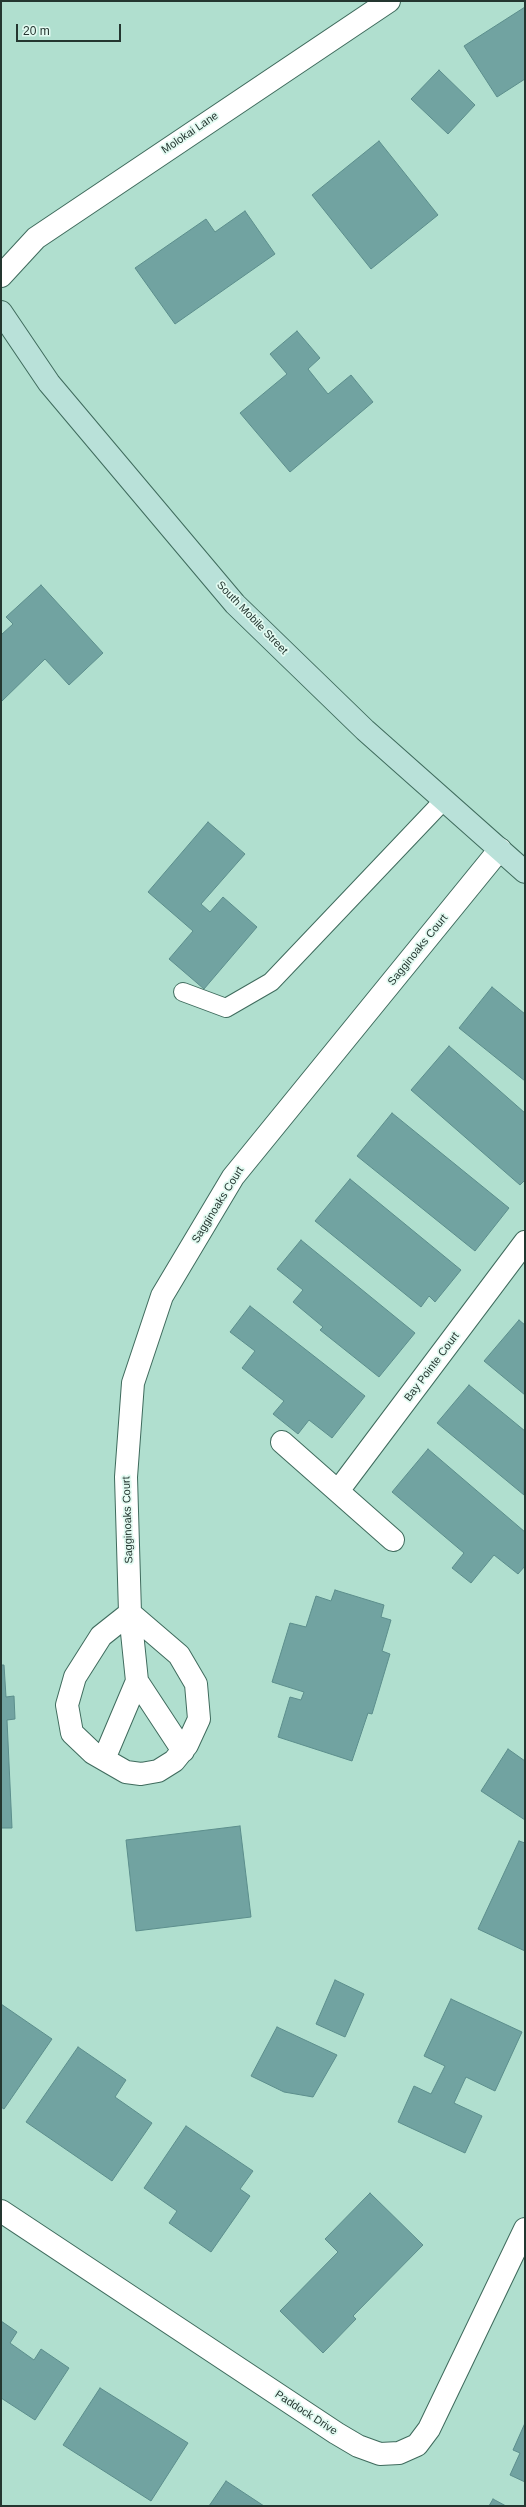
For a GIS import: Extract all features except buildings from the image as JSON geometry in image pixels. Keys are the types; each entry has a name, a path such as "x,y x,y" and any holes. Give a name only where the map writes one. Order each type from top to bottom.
{"main road":[{"name":"South Mobile Street","path":"1,312 49,383 235,604 365,730 524,869"}],"street":[{"name":"Molokai Lane","path":"1,276 36,238 389,1"},
{"name":"Sagginoaks Court","path":"136,1681 130,1613 126,1477 133,1384 162,1296 233,1177 500,849"},
{"name":"Bay Pointe Court","path":"338,1491 525,1242"},
{"path":"282,1442 394,1540"},
{"path":"130,1613 179,1655 196,1684 199,1719 183,1751 174,1761 158,1771 141,1774 126,1772 93,1753 72,1733 67,1705 75,1677 101,1636 130,1613"},
{"path":"136,1681 183,1751"},
{"path":"104,1759 136,1681"},
{"name":"Paddock Drive","path":"1,2211 330,2429 358,2446 380,2454 399,2453 417,2444 429,2429 525,2229"}],"lane":[{"path":"183,992 226,1008 271,982 444,800"}]}
